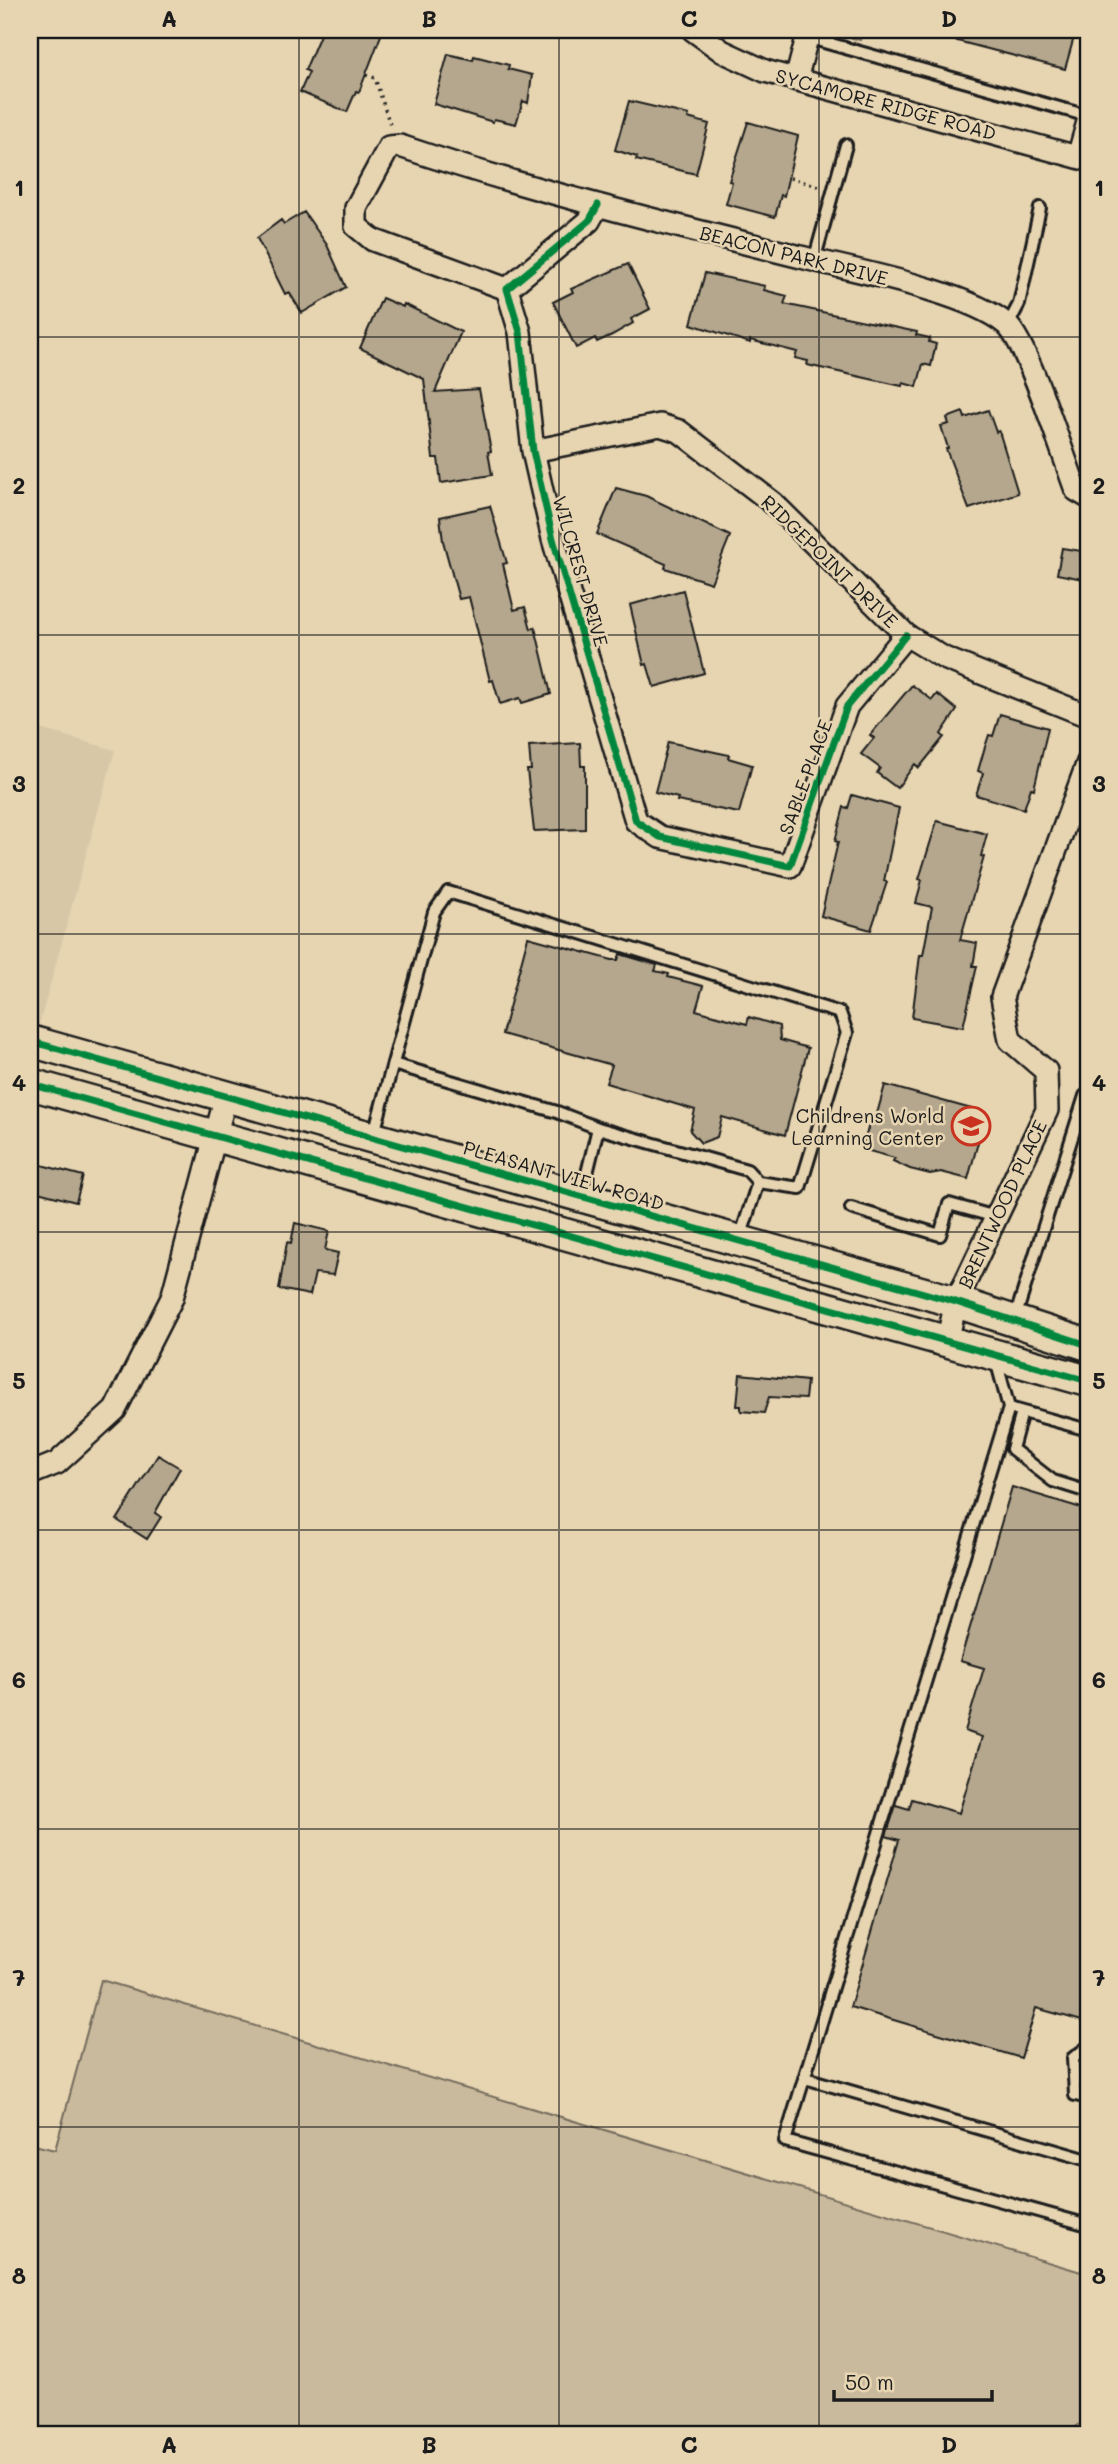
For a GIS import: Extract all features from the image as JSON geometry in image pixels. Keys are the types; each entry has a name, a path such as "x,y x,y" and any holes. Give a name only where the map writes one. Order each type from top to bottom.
{"main road":[{"name":"PLEASANT VIEW ROAD","path":"30,1041 956,1302 1088,1345"},
{"path":"30,1084 1088,1381"},
{"path":"571,1235 582,1197"}],"street":[{"name":"SYCAMORE RIDGE ROAD","path":"694,30 741,62 796,80 1083,158"},
{"path":"796,80 808,33"},
{"path":"1083,158 1088,119"},
{"path":"391,139 356,208 356,226 373,240 507,289 589,221 598,205"},
{"name":"BEACON PARK DRIVE","path":"391,139 400,146 492,177 976,306 1008,325 1024,351 1076,490 1088,497"},
{"name":"WILCREST DRIVE","path":"507,289 520,332 533,451 570,602 592,665 636,821 660,837 790,866"},
{"name":"RIDGEPOINT DRIVE","path":"533,451 660,425 679,431 773,503 906,635 944,658 1088,716"},
{"name":"SABLE PLACE","path":"790,866 847,706 906,635"},
{"name":"BRENTWOOD PLACE","path":"947,1342 956,1302 1047,1110 1046,1071 1010,1040 1002,996 1088,762"},
{"path":"30,1474 57,1463 115,1410 172,1298 226,1097"}],"lane":[{"path":"808,33 1088,119"},
{"path":"814,261 846,145"},
{"path":"1008,325 1019,304 1040,208"},
{"path":"373,1138 434,912 447,892 841,1013 847,1033 800,1188 758,1182 747,1170 598,1128 556,1112 393,1064"},
{"path":"1014,1321 1085,1096 1088,1094"},
{"path":"582,1197 598,1128"},
{"path":"740,1241 758,1182"},
{"path":"851,1208 940,1235 949,1204 996,1217"},
{"path":"995,1356 1009,1408 785,2141 1088,2225"},
{"path":"1009,1408 1088,1430"},
{"path":"1023,1412 1012,1450 1053,1481 1088,1492"},
{"path":"1088,2047 1073,2058 1075,2095 1088,2098"},
{"path":"805,2078 1088,2160"}],"path":[{"path":"366,75 374,78 391,139"},
{"path":"790,178 822,187"}],"shaded area":[{"path":"822,30 864,30 860,40"},
{"path":"30,726 115,750 30,1058"},
{"path":"101,1980 1088,2274 1088,2418 1066,2434 30,2434 30,2144 55,2150"}],"building":[{"path":"322,30 383,30 359,92 356,91 347,112 300,92 309,72 305,70"},
{"path":"939,30 1076,30 1065,69 938,36"},
{"path":"448,54 473,60 474,56 509,65 508,69 532,75 528,103 523,101 516,124 494,119 493,122 434,104"},
{"path":"629,101 689,115 688,118 709,124 696,174 636,160 637,157 615,150"},
{"path":"748,122 798,136 784,196 781,195 775,217 726,204 732,182 729,181"},
{"path":"304,212 327,245 346,287 302,313 289,292 285,294 257,238 281,220 284,224"},
{"path":"628,264 650,309 631,319 633,323 612,335 597,342 595,338 576,348 553,302 573,292 571,289"},
{"path":"705,273 765,286 764,290 787,296 784,304 917,332 916,335 930,338 929,342 936,344 931,366 923,364 917,387 903,383 902,386 807,365 808,361 795,358 797,352 750,340 750,343 691,324"},
{"path":"382,298 403,307 404,304 461,332 435,392 479,389 491,451 488,452 492,475 441,483 438,458 433,458 424,379 360,348"},
{"path":"988,410 996,432 999,431 1018,493 969,509 946,449 948,448 941,426 949,424 947,418 963,412 965,418"},
{"path":"616,488 646,496 730,536 711,583 665,568 666,564 597,534"},
{"path":"490,506 507,563 503,564 514,610 525,607 531,629 535,627 551,694 522,703 520,698 500,704 493,680 490,681 469,597 459,599 443,541 440,517"},
{"path":"1062,548 1088,552 1088,580 1057,574"},
{"path":"683,590 704,673 654,687 647,664 644,665 630,605"},
{"path":"912,685 932,700 937,694 957,710 941,734 944,737 919,768 915,764 897,788 877,773 880,768 861,754 874,738 870,735"},
{"path":"1000,714 1048,728 1034,789 1031,788 1024,809 976,795 983,773 978,771 984,750 989,735 993,736"},
{"path":"668,742 729,755 728,758 752,765 739,813 677,801 678,798 655,792"},
{"path":"580,743 581,766 585,766 585,829 534,831 527,770 531,770 529,746"},
{"path":"852,795 899,808 884,881 887,882 871,930 821,916 838,842 835,841 844,807 848,808"},
{"path":"937,821 987,834 981,856 984,857 960,940 977,943 973,966 977,966 963,1027 912,1018 920,955 923,955 932,907 916,903 922,880 919,879"},
{"path":"528,937 612,960 618,960 620,954 657,965 655,971 669,974 668,977 703,986 696,1010 747,1024 749,1017 779,1026 780,1040 808,1048 785,1135 722,1117 717,1137 701,1143 690,1131 695,1110 606,1083 612,1065 502,1034"},
{"path":"885,1085 986,1113 968,1179 941,1172 930,1174 910,1169 893,1161 895,1158 862,1149 870,1121 875,1121"},
{"path":"30,1162 83,1176 76,1202 30,1190"},
{"path":"295,1223 329,1231 325,1250 338,1253 333,1275 315,1273 310,1295 279,1289 287,1242 291,1243"},
{"path":"740,1374 807,1381 805,1399 769,1397 764,1413 741,1411 741,1406 737,1406"},
{"path":"158,1455 180,1468 155,1513 161,1517 147,1539 117,1520"},
{"path":"1012,1487 1088,1510 1088,2000 1082,2021 1036,2008 1021,2058 850,2007 899,1840 886,1836 896,1805 909,1809 912,1799 959,1813 982,1737 965,1731 984,1668 960,1661"}],"cycle path":[{"path":"598,205 589,221 507,289 520,332 533,451 553,539 636,821 660,837 790,866 847,706 906,635"},
{"path":"30,1041 956,1302 1088,1345"},
{"path":"30,1084 1088,1381"}],"place":[{"name":"Childrens World Learning Center","path":"971,1126"}]}
